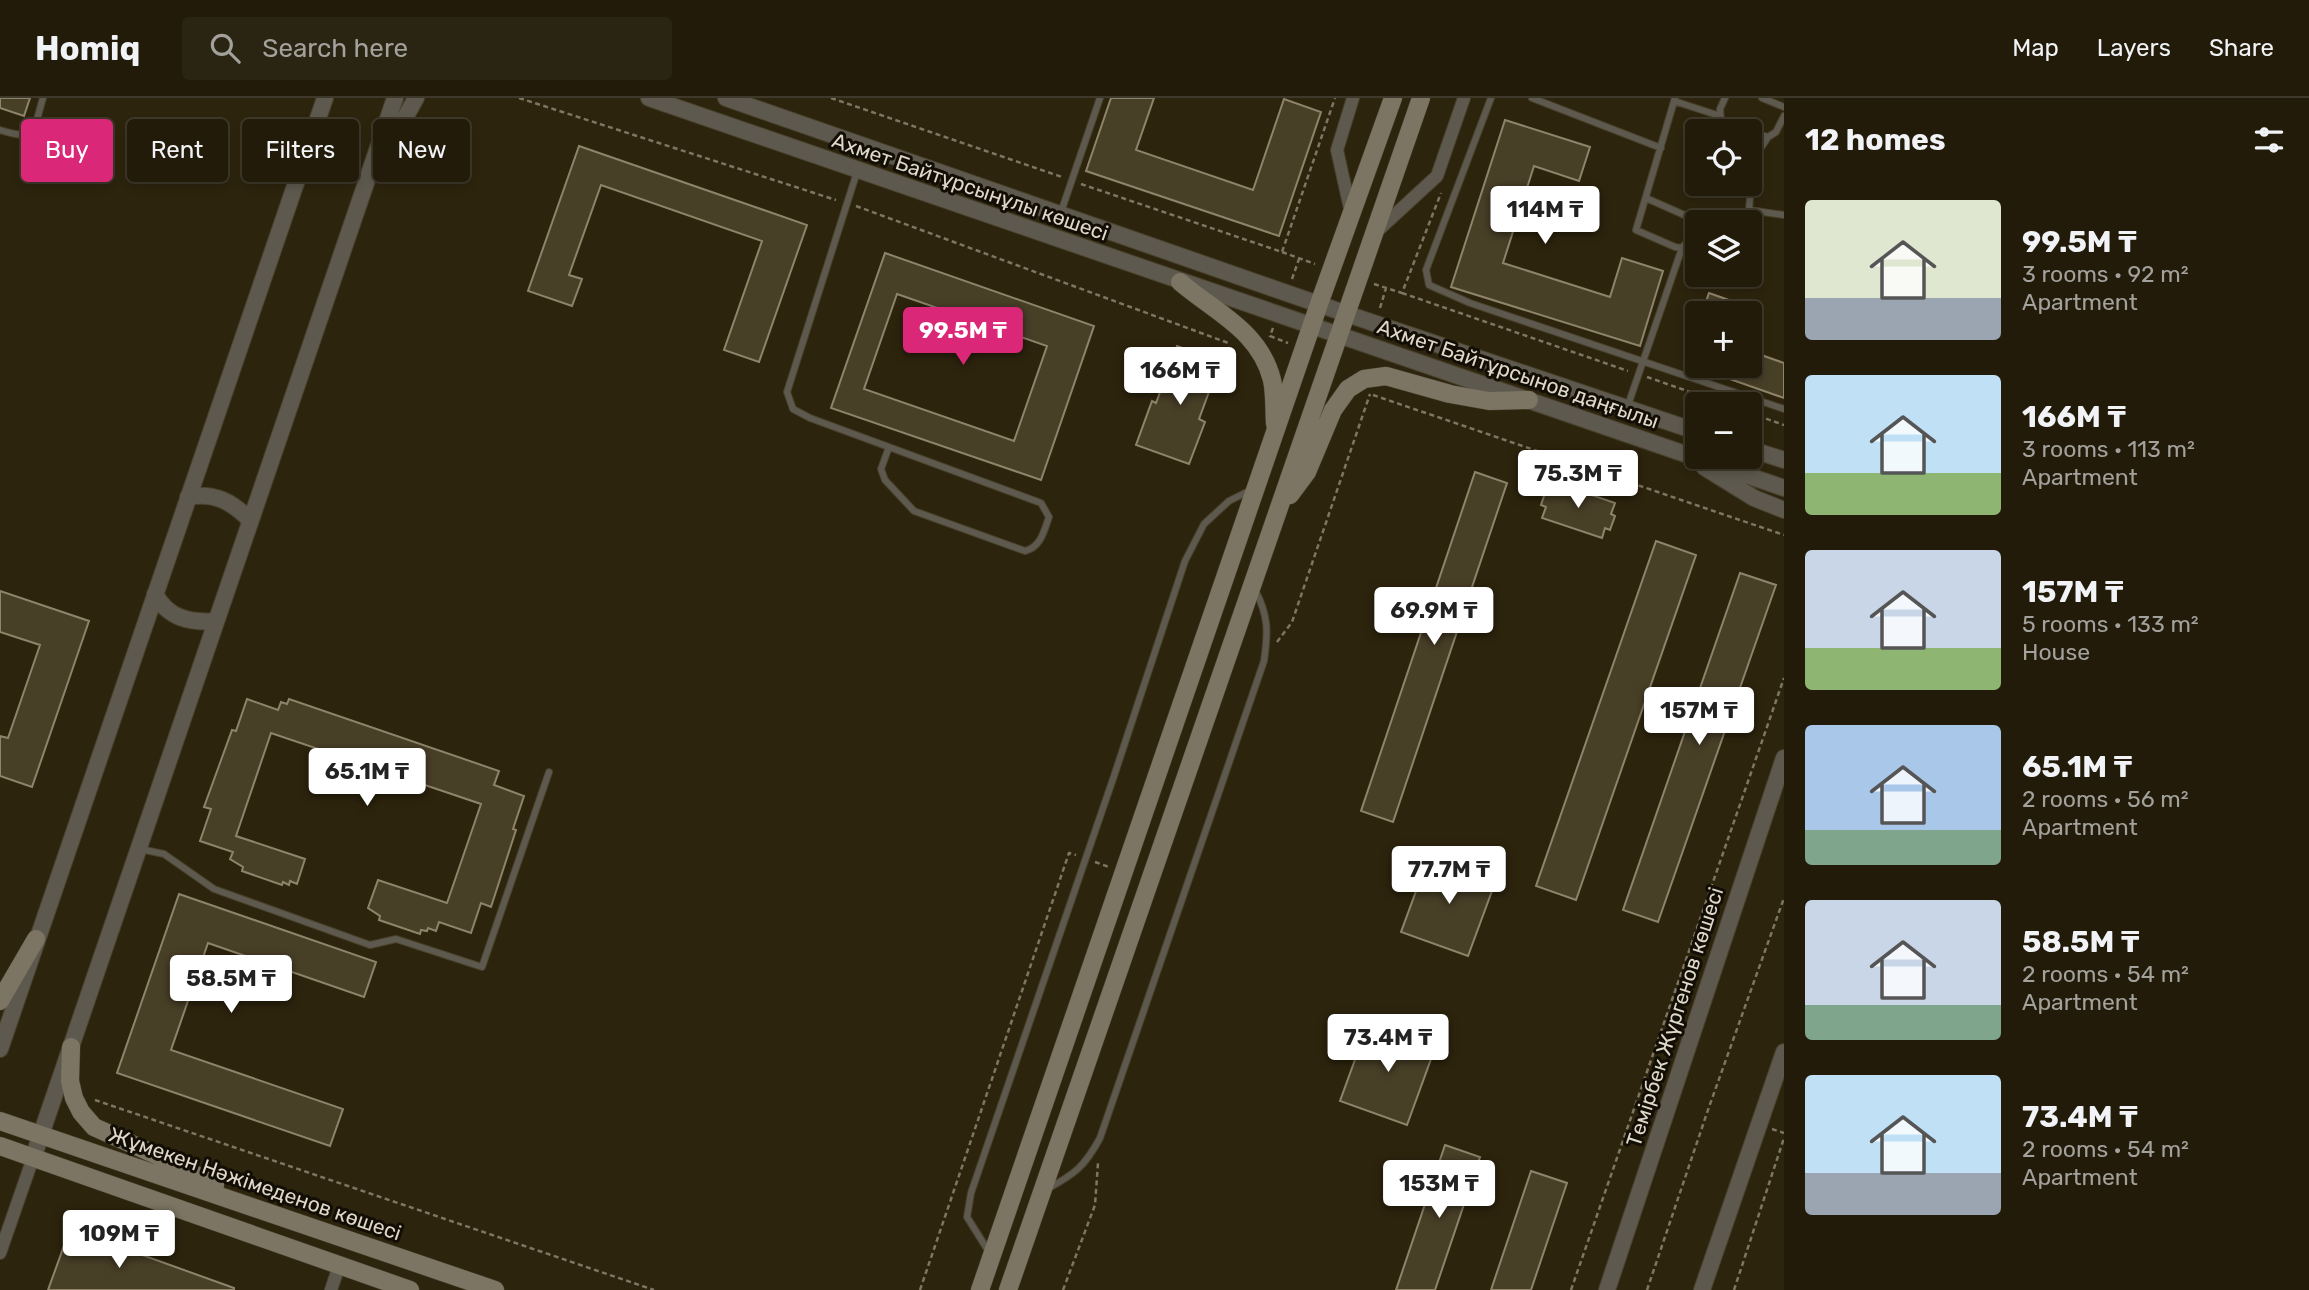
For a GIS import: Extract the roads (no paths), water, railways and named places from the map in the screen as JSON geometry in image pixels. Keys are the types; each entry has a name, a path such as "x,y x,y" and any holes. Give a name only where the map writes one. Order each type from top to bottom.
{"main road":[{"path":"980,1290 1303,349 1393,98"},
{"path":"1009,1290 1421,98"},
{"path":"1180,282 1203,301 1263,340 1272,380 1275,432"},
{"path":"1279,509 1307,472 1333,410 1348,389 1367,386 1386,376 1450,394 1489,401 1529,400"},
{"path":"0,1001 36,939"},
{"path":"71,1046 70,1081 74,1098 80,1112 94,1128 198,1175 234,1200"},
{"name":"Жұмекен Нәжімеденов көшесі","path":"0,1121 495,1290"},
{"path":"0,1146 410,1290"}],"street":[{"path":"0,1049 325,98"},
{"path":"0,1253 395,98"},
{"path":"372,165 396,136 416,98"},
{"name":"Ахмет Байтұрсынұлы көшесі","path":"649,98 1278,316"},
{"name":"Ахмет Байтұрсынұлы көшесі","path":"726,98 1287,293"},
{"path":"1352,215 1337,150 1353,98"},
{"path":"1374,234 1437,176 1464,98"},
{"name":"Ахмет Байтұрсынов даңғылы","path":"1287,293 1685,428"},
{"name":"Ахмет Байтұрсынов даңғылы","path":"1278,316 1784,488"},
{"path":"1678,451 1754,498 1784,510"},
{"path":"1762,453 1784,460"},
{"path":"188,497 200,495 225,500 237,506 250,520"},
{"path":"155,594 162,607 170,614 187,620 216,621"},
{"name":"Темірбек Жүргенов көшесі","path":"1607,1290 1783,762"},
{"path":"1702,1290 1784,1052"},
{"path":"331,1290 339,1266"}],"lane":[{"path":"0,130 27,136 33,132 43,98"},
{"path":"1060,214 1100,98"},
{"path":"1491,98 1426,270 1429,285 1470,303 1784,409"},
{"path":"1532,98 1661,148"},
{"path":"1721,119 1725,98"},
{"path":"1762,98 1784,107"},
{"path":"1682,248 1636,230 1674,100 1720,116"},
{"path":"1749,210 1753,160 1768,137 1776,132 1784,116"},
{"path":"1762,135 1768,137"},
{"path":"857,170 787,392 793,409 810,418 889,447 1041,503 1049,517 1040,541 1032,549 1025,551 914,510 885,480 881,469 889,447"},
{"path":"1646,198 1685,215"},
{"path":"1762,212 1784,215"},
{"path":"1627,408 1685,244"},
{"path":"991,1256 967,1217 971,1193 1185,561 1204,524 1229,501 1256,488"},
{"path":"1042,1192 1075,1174 1089,1159 1100,1138 1264,661 1268,633 1264,606 1252,587"},
{"path":"138,849 164,854 214,889 370,945 396,939 482,967 549,772"}]}
